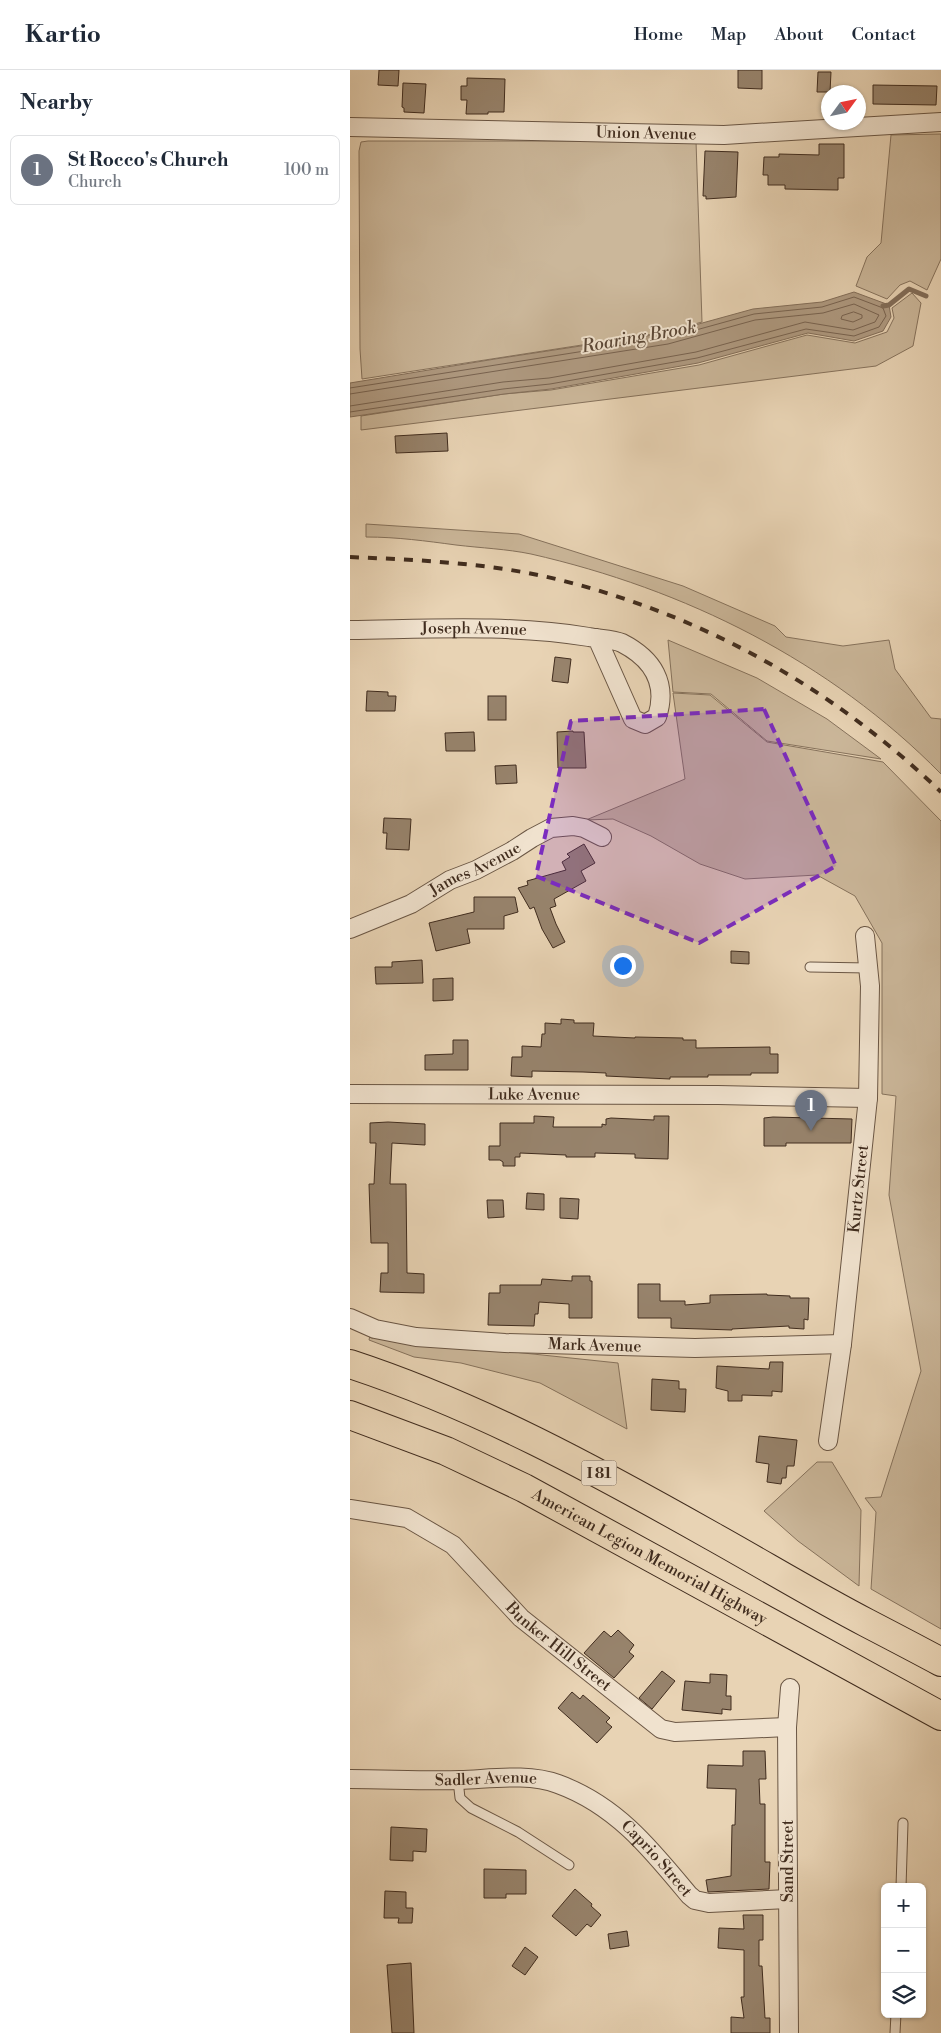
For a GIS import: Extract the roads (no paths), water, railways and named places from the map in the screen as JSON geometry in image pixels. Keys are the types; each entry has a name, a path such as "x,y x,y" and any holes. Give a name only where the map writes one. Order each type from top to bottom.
{"highway":[{"name":"I 81","path":"350,1364 382,1374 476,1411 530,1438 633,1492 867,1623 941,1662"},
{"name":"American Legion Memorial Highway","path":"350,1415 446,1452 524,1488 941,1716"}],"street":[{"name":"Union Avenue","path":"350,127 724,134 941,122"},
{"name":"Joseph Avenue","path":"350,630 478,628 564,633 597,638 621,643 652,665 661,685 661,706 657,717 645,724 633,718 597,638"},
{"name":"James Avenue","path":"350,929 411,904 450,880 512,851 551,828 573,826 584,828 602,837"},
{"name":"Kurtz Street","path":"828,1441 842,1344 868,1098 870,986 865,936"},
{"name":"Luke Avenue","path":"350,1094 718,1095 868,1098"},
{"name":"Mark Avenue","path":"350,1318 375,1328 416,1337 505,1343 695,1348 842,1344"},
{"name":"Bunker Hill Street","path":"350,1509 407,1518 453,1545 521,1618 661,1729 675,1732 787,1727"},
{"name":"Sand Street","path":"789,2033 787,1727 790,1688"},
{"name":"Sadler Avenue","path":"350,1779 458,1780 532,1778 546,1780 577,1792 614,1816"},
{"name":"Caprio Street","path":"614,1816 650,1848 688,1896 694,1900 709,1903 788,1899"}],"lane":[{"path":"810,967 868,968"},
{"path":"458,1780 460,1798 471,1808 518,1832 569,1865"},
{"path":"901,1883 903,1823"},
{"path":"895,2033 896,2018"}],"water":[{"path":"854,292 889,305 891,317 883,331 854,341 808,333 698,363 551,389 504,394 350,417 350,383 666,333 753,309 822,302"}],"waterway":[{"name":"Roaring Brook","path":"883,306 889,305 909,289 926,296"}],"railway":[{"path":"350,557 456,563 534,574 614,595 666,614 716,636 765,661 812,689 857,720 941,792"}],"place":[{"name":"St Rocco's Church","path":"811,1131"}]}
